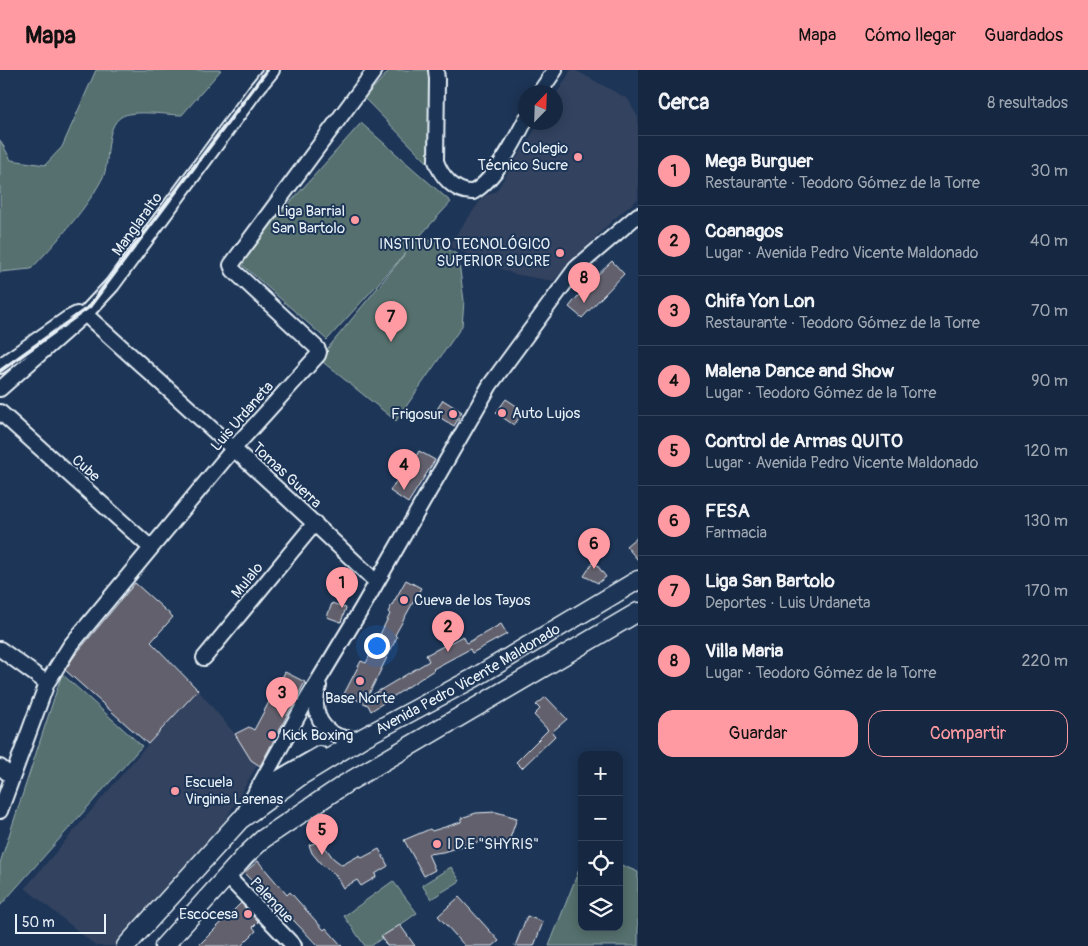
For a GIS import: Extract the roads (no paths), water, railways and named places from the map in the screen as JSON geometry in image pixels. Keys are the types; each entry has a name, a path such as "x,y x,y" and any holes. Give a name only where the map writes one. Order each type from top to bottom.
{"main road":[{"name":"Avenida Pedro Vicente Maldonado","path":"126,946 240,820 302,775 358,738 474,678 638,580"},
{"name":"Avenida Pedro Vicente Maldonado","path":"164,946 263,839 345,784 638,612"}],"street":[{"name":"Manglaralto","path":"0,366 67,318 76,314 85,314 112,285 272,70"},
{"name":"Luis Urdaneta","path":"0,811 47,683 78,635 234,448 319,352 317,348 233,270 231,265 375,70"},
{"path":"436,70 436,161 442,173 459,189 473,192 483,184 512,147 520,130"},
{"path":"544,85 554,70"},
{"path":"240,820 490,385 576,268 638,215"},
{"path":"0,389 85,314"},
{"name":"Tomas Guerra","path":"85,314 234,448 376,582"},
{"name":"Cube","path":"0,412 151,548"},
{"name":"Mulalo","path":"204,658 315,523"},
{"path":"0,649 47,683"},
{"path":"324,671 316,700 317,712 322,723 330,732 340,737 358,738"},
{"path":"255,792 322,753 358,738"},
{"path":"0,767 12,777"},
{"name":"Palenque","path":"227,876 294,946"}],"railway":[{"path":"0,371 89,307 267,70"}],"place":[{"name":"Colegio Técnico Sucre","path":"578,157"},
{"name":"Liga Barrial San Bartolo","path":"355,220"},
{"name":"INSTITUTO TECNOLÓGICO SUPERIOR SUCRE","path":"560,253"},
{"name":"Villa Maria","path":"584,303"},
{"name":"Liga San Bartolo","path":"391,342"},
{"name":"Auto Lujos","path":"502,413"},
{"name":"Frigosur","path":"453,414"},
{"name":"Malena Dance and Show","path":"404,490"},
{"name":"FESA","path":"594,569"},
{"name":"Cueva de los Tayos","path":"404,600"},
{"name":"Mega Burguer","path":"342,608"},
{"name":"Coanagos","path":"448,652"},
{"name":"Base Norte","path":"360,681"},
{"name":"Chifa Yon Lon","path":"282,718"},
{"name":"Kick Boxing","path":"272,735"},
{"name":"Escuela Virginia Larenas","path":"175,791"},
{"name":"I D.E \"SHYRIS\"","path":"437,844"},
{"name":"Control de Armas QUITO","path":"322,855"},
{"name":"Escocesa","path":"248,914"}]}
